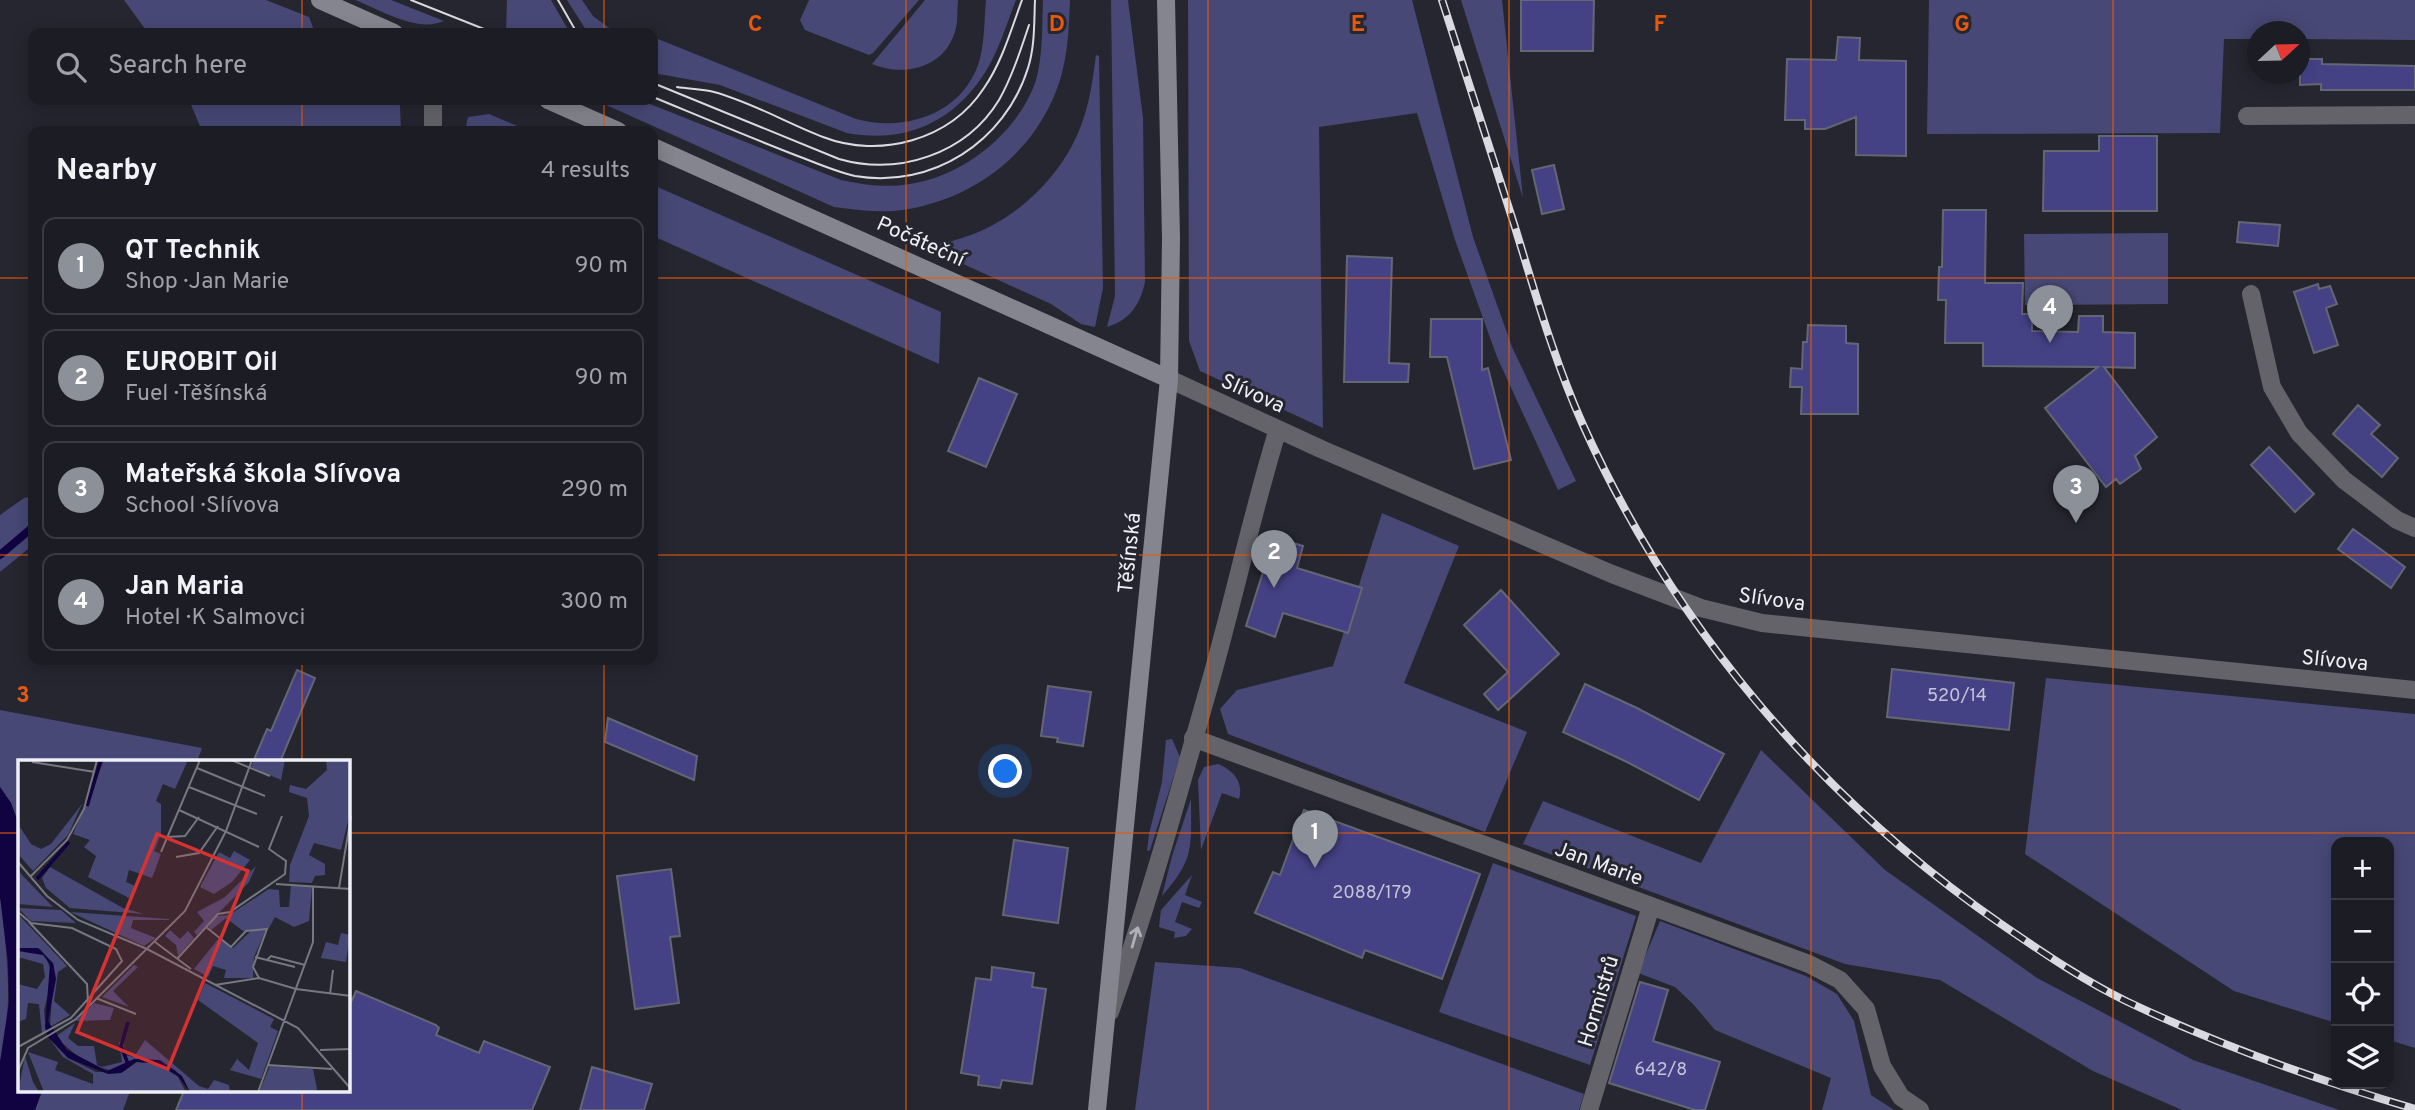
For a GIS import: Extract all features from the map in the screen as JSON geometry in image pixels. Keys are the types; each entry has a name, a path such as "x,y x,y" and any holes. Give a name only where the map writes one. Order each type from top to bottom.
{"main road":[{"path":"320,0 383,28"},
{"name":"Těšínská","path":"1097,1110 1169,379 1171,238 1166,0"},
{"path":"559,105 607,126"},
{"name":"Počáteční","path":"658,149 1169,379"}],"street":[{"path":"433,105 433,126"},
{"path":"2248,116 2415,115"},
{"path":"2251,295 2272,387 2299,433 2344,480 2397,520 2415,528"},
{"name":"Slívova","path":"1169,379 1321,449 1623,578 1725,615 1762,623 2415,690"},
{"path":"1105,1025 1130,955 1212,675 1262,478 1278,429"},
{"name":"Jan Marie","path":"1193,738 1809,964 1840,980 1866,1009 1882,1066 1901,1097 1920,1110"},
{"name":"Hormistrů","path":"1589,1110 1651,906"}],"shaded area":[{"path":"124,0 266,0 309,17 313,28 144,28"},
{"path":"355,0 391,0 444,21 433,24 411,22"},
{"path":"507,0 551,0 567,28 506,28"},
{"path":"567,0 582,0 593,16 609,28 585,28"},
{"path":"809,0 919,0 869,55 805,30 800,20"},
{"path":"925,0 958,0 956,28 944,52 923,66 911,69 898,70 872,64"},
{"path":"986,0 1016,0 986,71 959,104 927,125 889,135 847,133 720,85 658,74 658,39 856,119 893,123 911,121 944,107 970,82 978,65"},
{"path":"1043,0 1070,0 1066,50 1060,80 1050,105 1021,148 1003,166 982,181 935,203 909,209 881,211 834,207 606,105 653,105 841,180 892,186 910,184 950,172 969,161 1003,134 1028,99 1036,80 1042,40"},
{"path":"1111,0 1128,0 1143,118 1145,282 1140,298 1128,316 1107,327 1115,296"},
{"path":"1188,0 1412,0 1473,237 1512,347 1576,481 1558,490 1497,357 1455,240 1417,113 1319,127 1323,428 1200,371 1189,341"},
{"path":"1461,0 1502,0 1523,198"},
{"path":"1929,0 2415,0 2415,40 2310,39 2310,21 2247,21 2247,39 2224,39 2220,133 1927,134"},
{"path":"1096,55 1099,56 1103,288 1095,327 1081,324 1051,304 926,247 962,238 1001,220 1019,208 1050,178 1063,161 1082,123"},
{"path":"191,105 400,106 401,126 200,126"},
{"path":"489,114 517,126 466,126 468,117"},
{"path":"658,187 941,312 939,364 658,238"},
{"path":"2168,233 2168,304 2025,305 2024,234"},
{"path":"28,497 28,549 0,572 0,515"},
{"path":"1382,513 1459,546 1404,683 1527,732 1485,832 1228,734 1220,709 1237,690 1333,666"},
{"path":"2046,678 2415,714 2415,1048 2394,1042 2394,837 2331,837 2331,1021 2234,991 2025,854"},
{"path":"0,710 202,748 198,760 18,760 18,822 11,803 0,787"},
{"path":"1172,739 1180,757 1150,850 1147,851 1162,782 1166,740"},
{"path":"1761,750 1885,870 2037,978 2193,1060 2339,1110 2182,1110 2093,1071 1940,980 1845,964 1523,844 1543,801 1701,863"},
{"path":"1218,764 1239,782 1239,799 1222,793 1201,850 1198,780 1204,767"},
{"path":"0,787 11,803 18,822 18,1092 42,1092 35,1110 0,1110 0,1062 9,1002 8,962 0,896"},
{"path":"1191,799 1189,852 1180,872 1162,896 1172,856"},
{"path":"1493,863 1636,916 1590,1065 1439,1012"},
{"path":"1192,875 1185,895 1202,902 1199,908 1182,902 1175,922 1192,929 1186,936 1174,938 1175,932 1159,927 1161,910"},
{"path":"0,896 7,959 8,1000 0,1062"},
{"path":"1660,921 1806,976 1837,994 1854,1021 1871,1095 1894,1110 1822,1110 1831,1078 1715,1030 1675,987 1638,973"},
{"path":"1155,962 1240,968 1584,1094 1579,1110 1135,1110"},
{"path":"42,1092 130,1092 123,1110 35,1110"}],"building":[{"path":"1521,0 1594,0 1593,51 1521,51"},
{"path":"1838,37 1860,38 1859,60 1906,61 1906,156 1856,155 1856,117 1825,129 1805,129 1805,120 1785,120 1787,59 1836,60"},
{"path":"2310,59 2322,59 2322,64 2415,66 2415,90 2321,90 2321,84 2300,85 2310,84"},
{"path":"2099,136 2157,136 2157,211 2043,211 2044,151 2099,151"},
{"path":"1554,165 1564,209 1542,214 1532,170"},
{"path":"1943,210 1986,210 1985,283 2023,283 2022,314 2032,314 2032,331 2078,332 2079,316 2103,316 2103,332 2135,333 2135,368 2104,367 2157,437 2135,456 2141,469 2120,484 2116,479 2106,487 2045,408 2098,367 1983,366 1983,343 1945,343 1946,300 1938,300 1939,267 1942,267"},
{"path":"2239,222 2280,225 2278,246 2237,242"},
{"path":"1347,256 1392,258 1389,363 1409,364 1408,382 1344,382"},
{"path":"2318,284 2319,289 2330,286 2337,304 2326,308 2338,345 2314,353 2294,292"},
{"path":"1431,319 1482,319 1482,370 1488,368 1511,460 1474,469 1447,357 1430,357"},
{"path":"1808,325 1846,326 1846,343 1858,344 1858,414 1801,414 1802,387 1790,387 1791,368 1802,369 1803,342 1807,342"},
{"path":"979,378 1017,394 986,467 948,451"},
{"path":"2358,405 2380,425 2371,434 2398,458 2382,477 2333,434"},
{"path":"2269,447 2314,494 2295,512 2251,465"},
{"path":"2353,529 2405,567 2391,588 2338,549"},
{"path":"1274,537 1303,546 1297,568 1362,588 1348,633 1283,613 1275,637 1246,626"},
{"path":"1501,590 1559,654 1498,710 1484,694 1508,672 1464,625"},
{"path":"1892,669 2014,683 2009,730 1887,717"},
{"path":"297,670 315,678 281,760 254,760 267,729 271,731"},
{"path":"1585,684 1724,754 1699,800 1563,732"},
{"path":"1048,686 1091,692 1083,746 1057,742 1058,738 1041,736"},
{"path":"608,718 697,756 694,780 605,742"},
{"path":"1304,810 1480,874 1442,979 1365,950 1362,958 1255,913 1273,872 1280,875"},
{"path":"1014,840 1068,848 1058,923 1003,915"},
{"path":"671,869 680,936 670,937 679,1003 635,1009 617,876"},
{"path":"992,967 1034,973 1032,987 1046,989 1032,1084 1002,1080 1000,1088 978,1085 979,1076 961,1073 976,978 991,980"},
{"path":"1640,982 1668,990 1653,1041 1720,1062 1705,1110 1695,1110 1609,1083"},
{"path":"356,991 436,1025 439,1028 436,1035 479,1053 484,1041 550,1067 532,1110 176,1110 184,1092 350,1092 350,1004"},
{"path":"592,1067 652,1084 644,1110 580,1110"}],"waterway":[{"path":"0,555 28,531"}],"tram line":[{"path":"411,0 481,28"},
{"path":"558,0 574,28"},
{"path":"677,87 728,96 823,137 845,143 890,145 912,140 953,121 970,106 984,88 1001,57 1022,0"},
{"path":"658,99 847,174 884,178 911,175 938,167 962,155 1002,118 1017,94 1028,68 1033,43 1035,0"},
{"path":"658,85 839,159 862,164 907,162 950,147 985,119 1008,82 1029,25"}],"railway":[{"path":"1442,0 1546,326 1583,425 1620,499 1661,570 1707,638 1758,703 1813,764 1872,821 1935,875 2001,924 2079,975 2128,1002 2234,1048 2415,1109"}],"place":[{"name":"Jan Maria","path":"2050,343"},
{"name":"Mateřská škola Slívova","path":"2076,523"},
{"name":"EUROBIT Oil","path":"1274,588"},
{"name":"QT Technik","path":"1315,868"}]}
